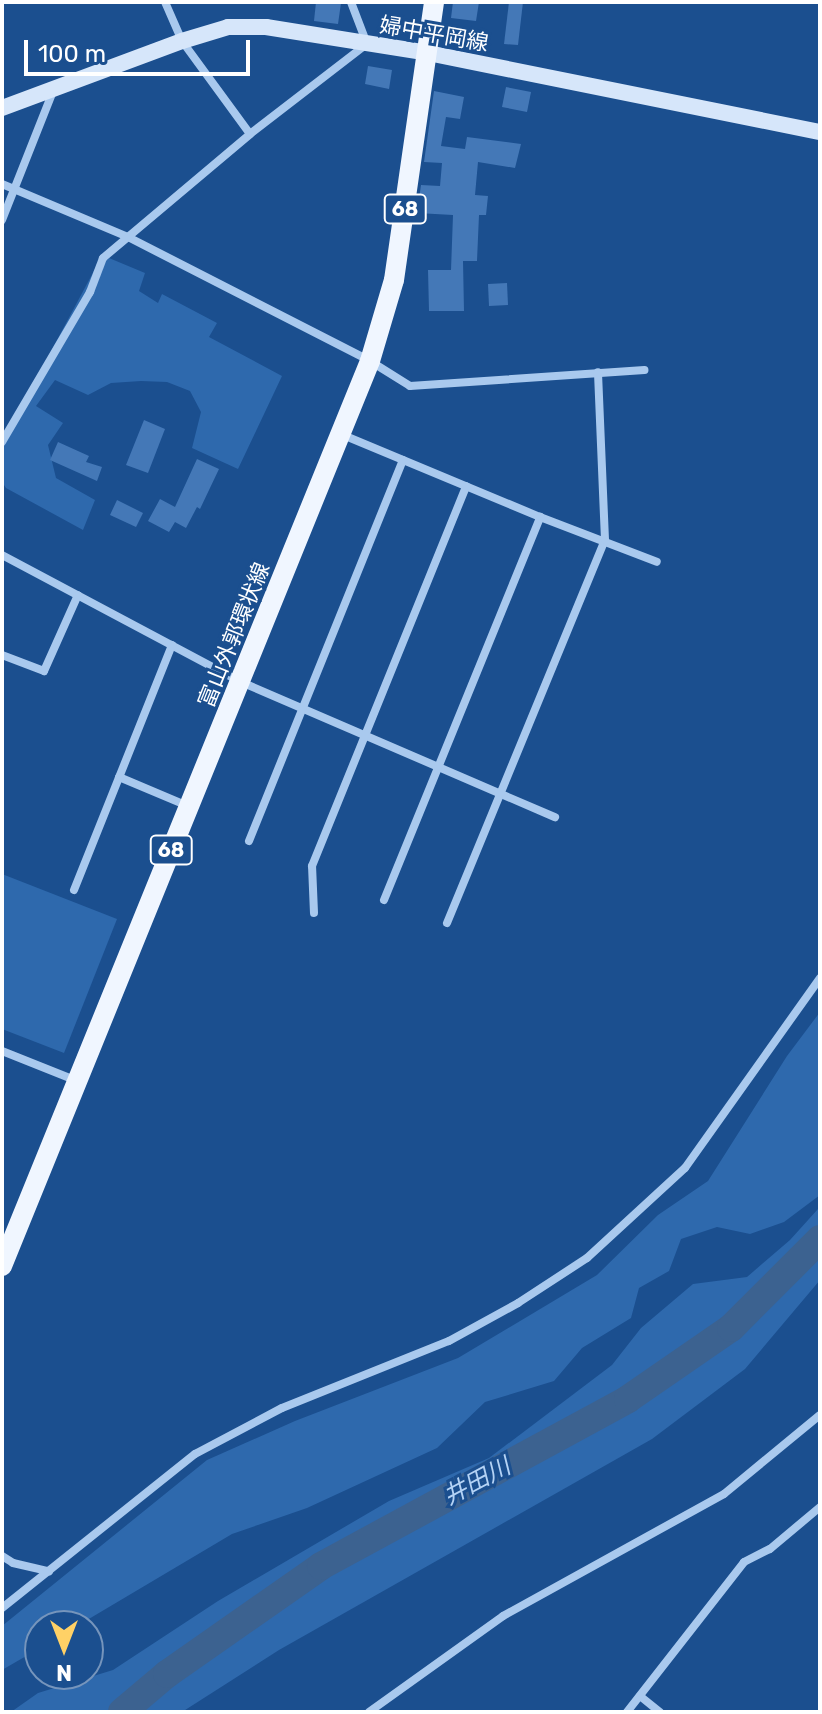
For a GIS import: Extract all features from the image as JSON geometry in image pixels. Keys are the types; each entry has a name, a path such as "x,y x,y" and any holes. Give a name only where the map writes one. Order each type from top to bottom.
{"main road":[{"name":"富山外郭環状線","path":"2,1266 370,361 394,280 434,2"},
{"name":"婦中平岡線","path":"2,108 182,41 228,27 266,27 428,53 820,132"}],"street":[{"path":"165,2 182,41 250,134"},
{"path":"2,442 90,292 103,258 250,134 367,44 351,2"},
{"path":"2,220 54,87"},
{"path":"2,184 128,237 370,361 410,386 644,370"},
{"path":"447,923 605,540 598,372"},
{"path":"342,434 657,562"},
{"path":"249,841 403,460"},
{"path":"314,913 312,866 466,486"},
{"path":"384,900 540,517"},
{"path":"2,555 241,682 555,817"},
{"path":"2,655 44,671 78,595"},
{"path":"74,890 172,645"},
{"path":"119,777 189,807"},
{"path":"2,1608 195,1454 282,1408 449,1341 518,1303 587,1258 685,1168 820,978"},
{"path":"2,1051 77,1081"},
{"path":"369,1712 503,1616 607,1562 724,1494 820,1415"},
{"path":"627,1712 744,1562 770,1549 820,1507"},
{"path":"2,1556 13,1563 49,1571"},
{"path":"640,1696 660,1712"}],"shaded area":[{"path":"109,258 145,273 139,291 158,303 162,294 217,323 209,337 282,376 238,469 192,448 201,412 190,391 167,382 141,381 111,383 88,395 55,380 36,406 63,423 48,445 56,478 95,500 83,530 6,488 2,482 2,443 96,267"},
{"path":"2,874 117,919 64,1053 2,1029"},
{"path":"820,1012 820,1195 784,1222 750,1234 717,1227 681,1239 669,1271 639,1288 631,1318 582,1348 554,1381 485,1402 437,1448 307,1508 232,1534 104,1610 24,1610 24,1657 2,1670 2,1626 207,1460 295,1421 458,1358 597,1275 658,1215 708,1181 787,1056"},
{"path":"818,1209 820,1280 745,1369 652,1439 279,1650 182,1712 11,1712 38,1693 48,1690 104,1690 104,1673 113,1670 218,1601 389,1501 489,1458 612,1365 641,1328 693,1284 747,1277 790,1240"}],"building":[{"path":"316,2 341,3 338,24 314,21"},
{"path":"453,2 479,2 476,21 451,18"},
{"path":"509,2 523,2 518,45 504,44"},
{"path":"368,66 392,70 389,89 365,84"},
{"path":"506,87 531,92 527,112 502,107"},
{"path":"434,91 464,97 460,119 446,117 441,146 465,149 467,137 521,144 515,168 478,162 475,195 488,196 486,215 479,215 477,261 463,261 464,311 429,311 428,270 451,270 453,215 417,213 421,185 440,186 442,163 424,162"},
{"path":"507,283 508,305 489,306 488,284"},
{"path":"144,420 165,429 148,473 126,465"},
{"path":"58,442 89,456 86,462 102,467 97,481 50,460"},
{"path":"197,459 219,469 200,509 197,507 186,528 175,522 169,532 148,521 160,499 175,507"},
{"path":"117,500 143,513 136,527 110,515"}],"waterway":[{"name":"井田川","path":"122,1712 167,1674 321,1566 628,1399 731,1328 820,1239"}]}
